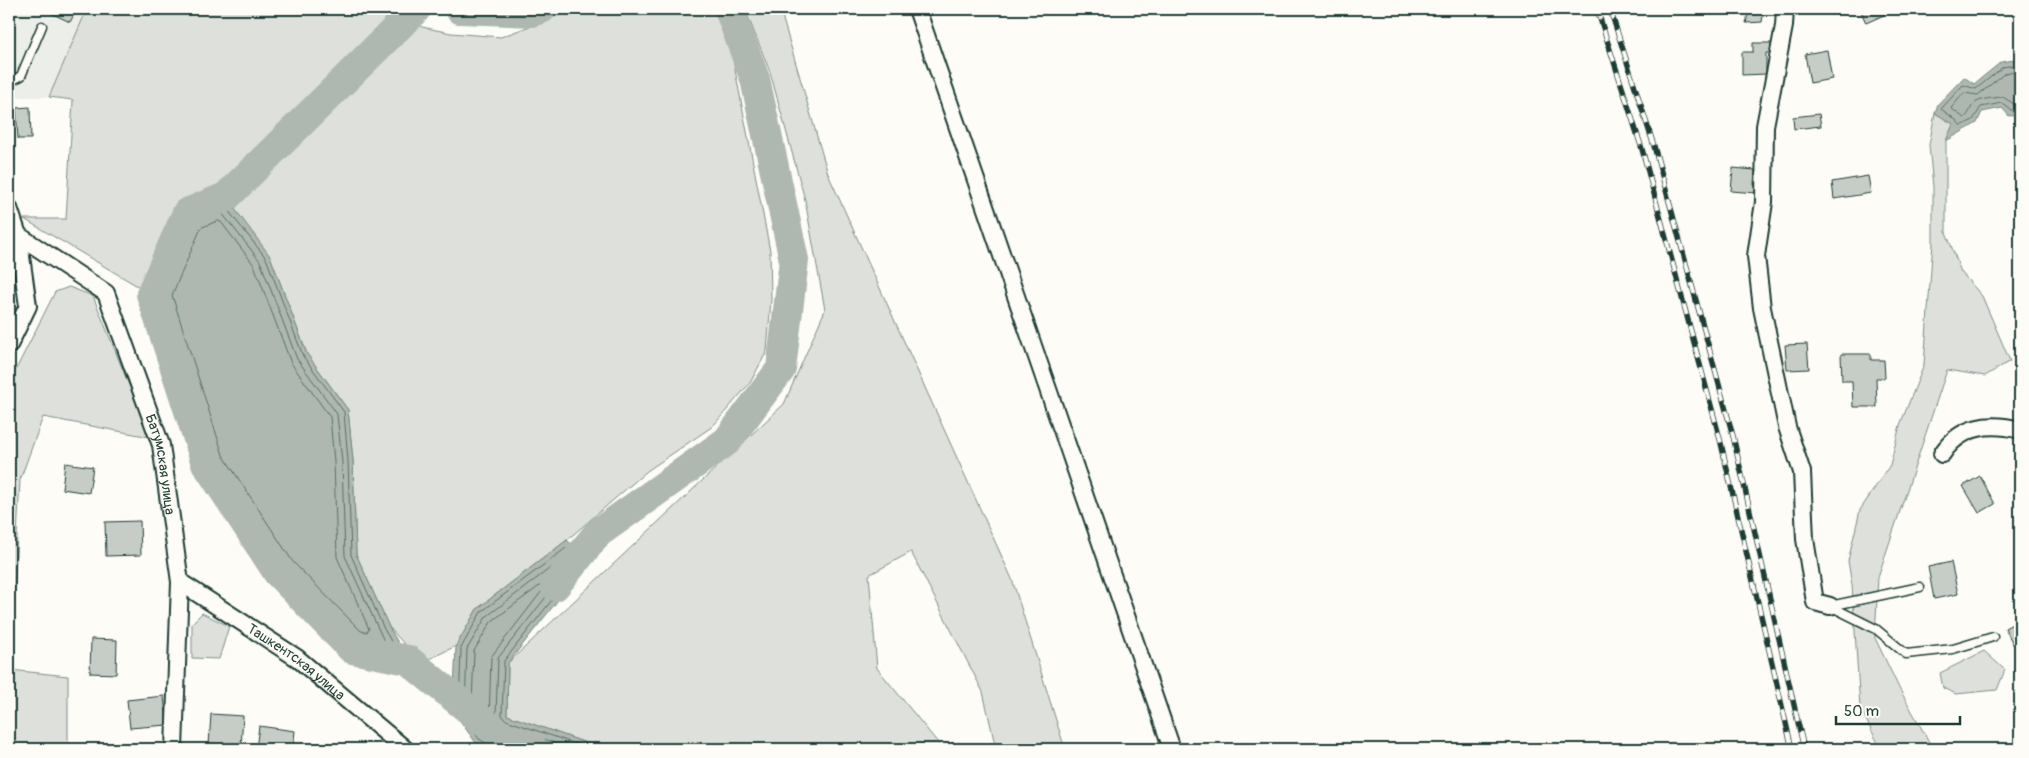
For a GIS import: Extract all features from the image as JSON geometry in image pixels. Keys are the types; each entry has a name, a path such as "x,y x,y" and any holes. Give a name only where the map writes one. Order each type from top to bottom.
{"street":[{"path":"917,9 1172,749"},
{"path":"1785,9 1784,26 1765,126 1764,202 1756,256 1762,308 1787,426 1802,472 1805,540 1815,602 1830,606"},
{"path":"9,208 18,234 28,306 9,345"},
{"name":"Батумская улица","path":"18,234 106,293 161,444 180,582 174,749"},
{"path":"1942,454 1950,441 1969,429 2006,426 2020,430"},
{"name":"Ташкентская улица","path":"180,582 297,658 406,749"}],"lane":[{"path":"9,82 21,76 42,26"},
{"path":"1830,606 1920,587"},
{"path":"1830,606 1876,629 1906,654 1953,650 1992,637"}],"shaded area":[{"path":"9,9 87,9 49,97 9,97"},
{"path":"87,9 399,9 422,27 451,33 501,37 575,9 719,9 732,54 770,251 771,299 767,351 750,383 713,426 647,471 567,540 477,609 456,646 421,663 389,627 356,554 353,461 348,410 307,354 270,256 187,213 151,294 24,219 66,219 73,100 49,97"},
{"path":"745,9 780,9 828,174 1012,579 1065,749 996,749 983,692 911,552 869,575 877,668 943,749 603,749 507,715 508,663 784,404 825,310 805,200 770,72"},
{"path":"1935,113 1954,124 1946,141 1946,232 1961,272 1982,296 2010,361 1985,376 1947,370 1878,577 1875,638 1899,688 1933,749 1881,749 1860,708 1852,585 1848,561 1860,510 1890,465 1900,425 1924,365 1933,242 1933,187 1929,145"},
{"path":"69,287 93,296 150,437 43,417 20,480 10,670 68,676 68,749 9,749 9,383 55,292"},
{"path":"202,613 229,626 219,659 192,658 192,623"},
{"path":"1984,651 2005,670 1997,690 1956,694 1943,688 1940,673"}],"water":[{"path":"2020,59 2020,115 2009,116 2002,108 1982,112 1977,123 1946,141 1953,124 1935,113 1938,104 1964,77 1974,84 2001,62"},
{"path":"226,197 270,256 307,354 348,410 353,461 356,554 389,627 408,660 352,649 278,573 206,463 151,294 187,213"},
{"path":"567,540 589,561 508,663 507,715 603,749 489,749 476,743 453,711 456,646 477,609"}],"building":[{"path":"42,9 77,9 70,22"},
{"path":"1749,9 1764,9 1762,22 1746,23"},
{"path":"1860,9 1882,9 1884,15 1866,23"},
{"path":"1753,43 1776,43 1776,53 1766,53 1766,74 1742,75 1742,52 1753,52"},
{"path":"1827,50 1832,79 1810,83 1805,54"},
{"path":"30,107 31,139 18,139 16,108"},
{"path":"1819,114 1821,126 1794,129 1793,117"},
{"path":"1733,168 1755,170 1754,185 1757,186 1757,193 1731,191"},
{"path":"1868,176 1871,193 1834,199 1832,182"},
{"path":"1807,344 1809,369 1787,370 1785,345"},
{"path":"1841,354 1871,354 1871,360 1884,360 1885,378 1876,378 1877,407 1853,407 1852,381 1842,381"},
{"path":"65,463 93,467 89,493 62,489"},
{"path":"1980,476 1995,504 1979,513 1963,486"},
{"path":"140,521 141,555 106,556 105,522"},
{"path":"1951,562 1958,594 1934,599 1928,567"},
{"path":"2020,620 2020,642 2014,646 2005,628"},
{"path":"91,639 117,640 116,674 90,673"},
{"path":"164,696 167,725 130,728 127,700"},
{"path":"211,714 243,716 241,747 209,745"},
{"path":"259,726 295,731 293,749 256,749"}],"waterway":[{"path":"416,9 226,197 187,213 151,294 206,463 278,573 352,649 408,660 505,739 533,749"},
{"path":"460,9 533,12 541,9"},
{"path":"555,586 598,533 727,441 781,369 794,260 755,79 729,9"}],"railway":[{"path":"1597,9 1642,149 1720,439 1792,749"},
{"path":"1610,9 1654,146 1733,436 1804,749"}]}
